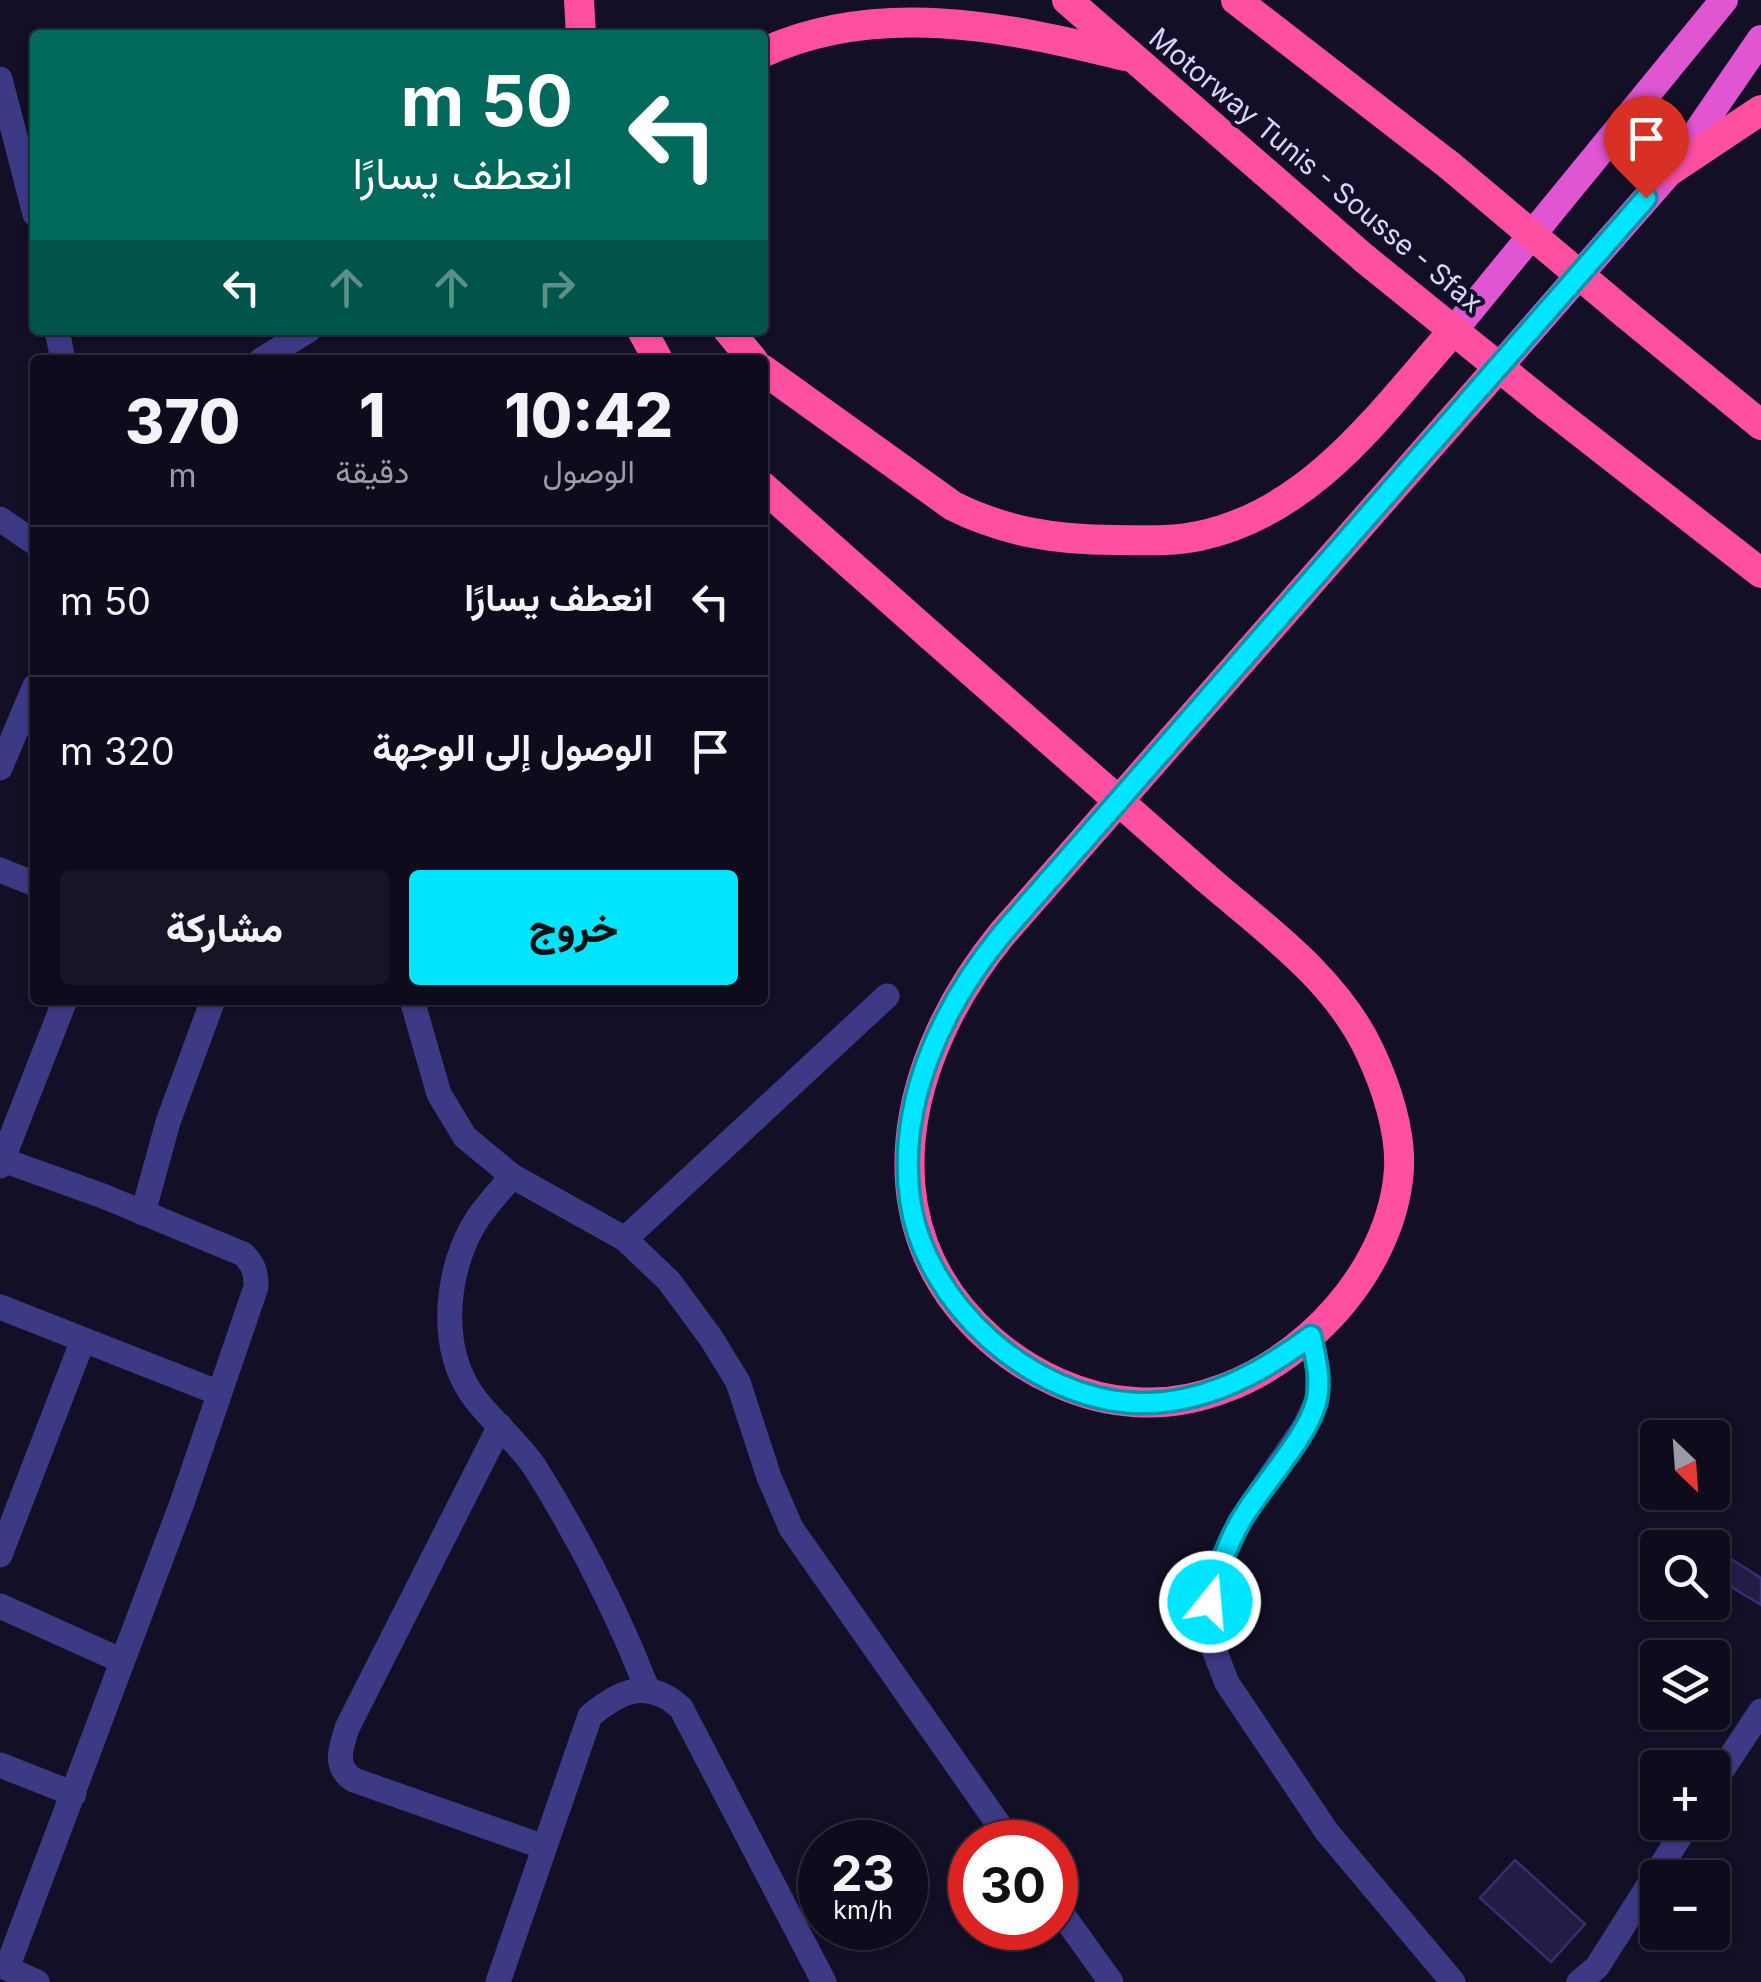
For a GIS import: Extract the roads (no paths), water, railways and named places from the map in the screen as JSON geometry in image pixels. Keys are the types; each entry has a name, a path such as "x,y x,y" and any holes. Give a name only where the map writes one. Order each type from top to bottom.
{"highway":[{"path":"579,0 580,30"},
{"name":"Motorway Tunis - Sousse - Sfax","path":"1067,0 1365,259 1761,572"},
{"path":"1236,0 1450,165 1761,425"},
{"path":"768,372 953,506 978,518 1040,536 1167,541 1230,528 1274,508 1314,482 1338,460 1454,330 1724,0"},
{"path":"768,50 816,24 880,12 972,17 1135,58"},
{"path":"768,491 930,636 1206,878 1328,987 1370,1050 1394,1127 1399,1168 1392,1206 1379,1242 1361,1277 1311,1336 1247,1378 1174,1400 1136,1403 1101,1397 1035,1372 978,1328 934,1269 910,1200 909,1156 914,1113 938,1030 978,964 1498,368 1671,170 1761,39"},
{"path":"1671,170 1761,110"},
{"path":"732,335 749,355"}],"street":[{"path":"0,79 30,195"},
{"path":"270,355 302,335"},
{"path":"0,519 30,540"},
{"path":"0,768 30,698"},
{"path":"0,870 30,882"},
{"path":"625,1239 887,996"},
{"path":"37,1982 3,1966 74,1794 256,1287 252,1263 242,1254 1,1161 63,1005"},
{"path":"143,1213 168,1122 211,1005"},
{"path":"413,1005 439,1094 465,1137 512,1176 625,1239 669,1282 712,1338 738,1382 769,1477 791,1528 997,1820"},
{"path":"512,1176 476,1220 459,1261 450,1301 453,1354 470,1393 532,1463 596,1569 647,1688"},
{"path":"0,1307 220,1393"},
{"path":"1311,1336 1318,1371 1317,1400 1305,1426 1240,1521 1218,1567 1208,1634 1227,1683 1328,1832 1453,1982"},
{"path":"0,1554 83,1340"},
{"path":"500,1426 347,1728 340,1764 344,1774 354,1780 544,1847"},
{"path":"0,1606 122,1661"},
{"path":"498,1982 590,1716 606,1703 647,1688 666,1694 681,1708 824,1982"},
{"path":"1730,1758 1761,1711"},
{"path":"0,1765 74,1794"},
{"path":"1579,1982 1597,1967 1678,1840"},
{"path":"1078,1936 1111,1982"}]}
